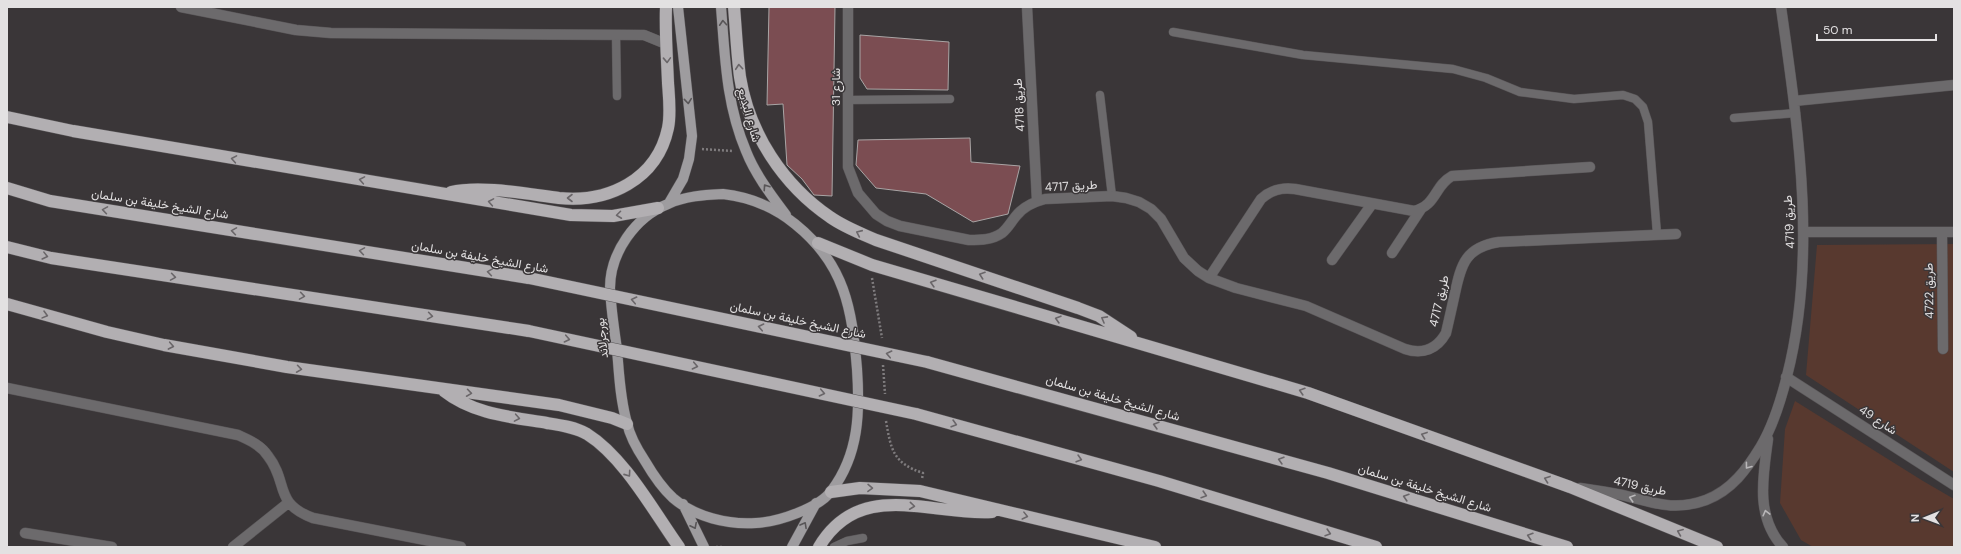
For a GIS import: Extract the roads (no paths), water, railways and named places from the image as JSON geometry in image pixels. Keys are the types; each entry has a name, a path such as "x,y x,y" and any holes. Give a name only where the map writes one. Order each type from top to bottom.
{"highway":[{"path":"442,194 461,189 562,198 586,198 623,189 638,177 651,164 662,146 668,128 669,102 666,7"},
{"path":"734,7 740,77 746,103 754,126 778,168 793,186 811,203 830,217 851,229 876,240 1099,316 1119,327 1136,341"},
{"path":"7,117 81,133 571,215 613,216 658,208"},
{"name":"شارع الشيخ خليفة بن سلمان","path":"7,188 50,201 529,278 927,362 1328,473 1568,547"},
{"path":"818,243 872,265 1136,341 1308,393 1570,487 1716,547"},
{"path":"7,247 51,258 529,331 916,414 1160,482 1376,547"},
{"path":"7,304 107,332 164,345 287,368 559,405 612,418 627,424"},
{"path":"443,390 455,400 482,411 570,427 587,434 612,454 623,467 679,547"},
{"path":"831,492 860,488 920,491 1155,547"},
{"path":"819,547 823,540 839,524 858,512 879,505 901,504 965,512 1007,512"}],"main road":[{"path":"669,203 683,179 691,149 692,136 678,7"},
{"name":"شارع البديع","path":"721,7 727,82 734,118 746,151 758,175 788,218"},
{"name":"بورجرلاند","path":"703,195 736,195 763,204 788,218 818,243 835,268 844,291 854,327 858,379 859,418 853,447 844,469 831,492 816,503 779,519 759,523 739,524 700,514 673,498 651,471 635,445 627,424 622,402 610,287 612,267 620,247 626,238 642,221 658,208 669,203 703,195"},
{"path":"792,547 816,503"},
{"path":"683,504 704,547"}],"street":[{"path":"182,7 296,30 331,33 647,35 666,28"},
{"name":"شارع 31","path":"848,7 848,167"},
{"name":"طريق 4718","path":"1027,7 1037,201"},
{"name":"طريق 4719","path":"1570,487 1623,495 1649,503 1668,506 1687,505 1706,500 1723,491 1738,479 1751,464 1768,433 1781,400 1799,317 1804,274 1804,232 1796,113 1781,7"},
{"path":"647,35 666,44"},
{"path":"1794,101 1954,85"},
{"name":"طريق 4717","path":"848,167 855,187 866,205 887,221 900,226 969,240 992,238 1002,233 1021,210 1037,201 1045,199 1112,196 1139,202 1151,209 1162,219 1184,258 1198,272 1209,278 1236,288 1306,306 1405,349 1418,352 1437,345 1446,333 1460,270 1471,253 1479,248 1499,242 1676,234"},
{"path":"1392,253 1420,209 1432,201 1443,182 1452,176 1590,167"},
{"path":"1209,278 1261,199 1273,191 1287,188 1407,210 1420,209"},
{"path":"1332,260 1372,204"},
{"path":"1804,232 1954,232"},
{"name":"طريق 4722","path":"1942,233 1943,348"},
{"name":"شارع 49","path":"1786,377 1954,485"},
{"path":"7,388 238,435 255,443 268,456 277,472 282,490 288,503 299,513 313,518 461,547"},
{"name":"طريق 4719","path":"1768,433 1762,482 1762,499 1770,525 1783,547"},
{"path":"233,547 288,503"},
{"path":"25,533 112,547"}],"lane":[{"path":"1173,32 1304,55 1453,69 1486,78 1520,92 1574,99 1623,95 1635,99 1643,107 1648,122 1657,234"},
{"path":"616,35 617,96"},
{"path":"1100,96 1112,196"},
{"path":"848,100 950,99"},
{"path":"1734,118 1796,113"},
{"path":"834,547 847,541 862,538"}]}
